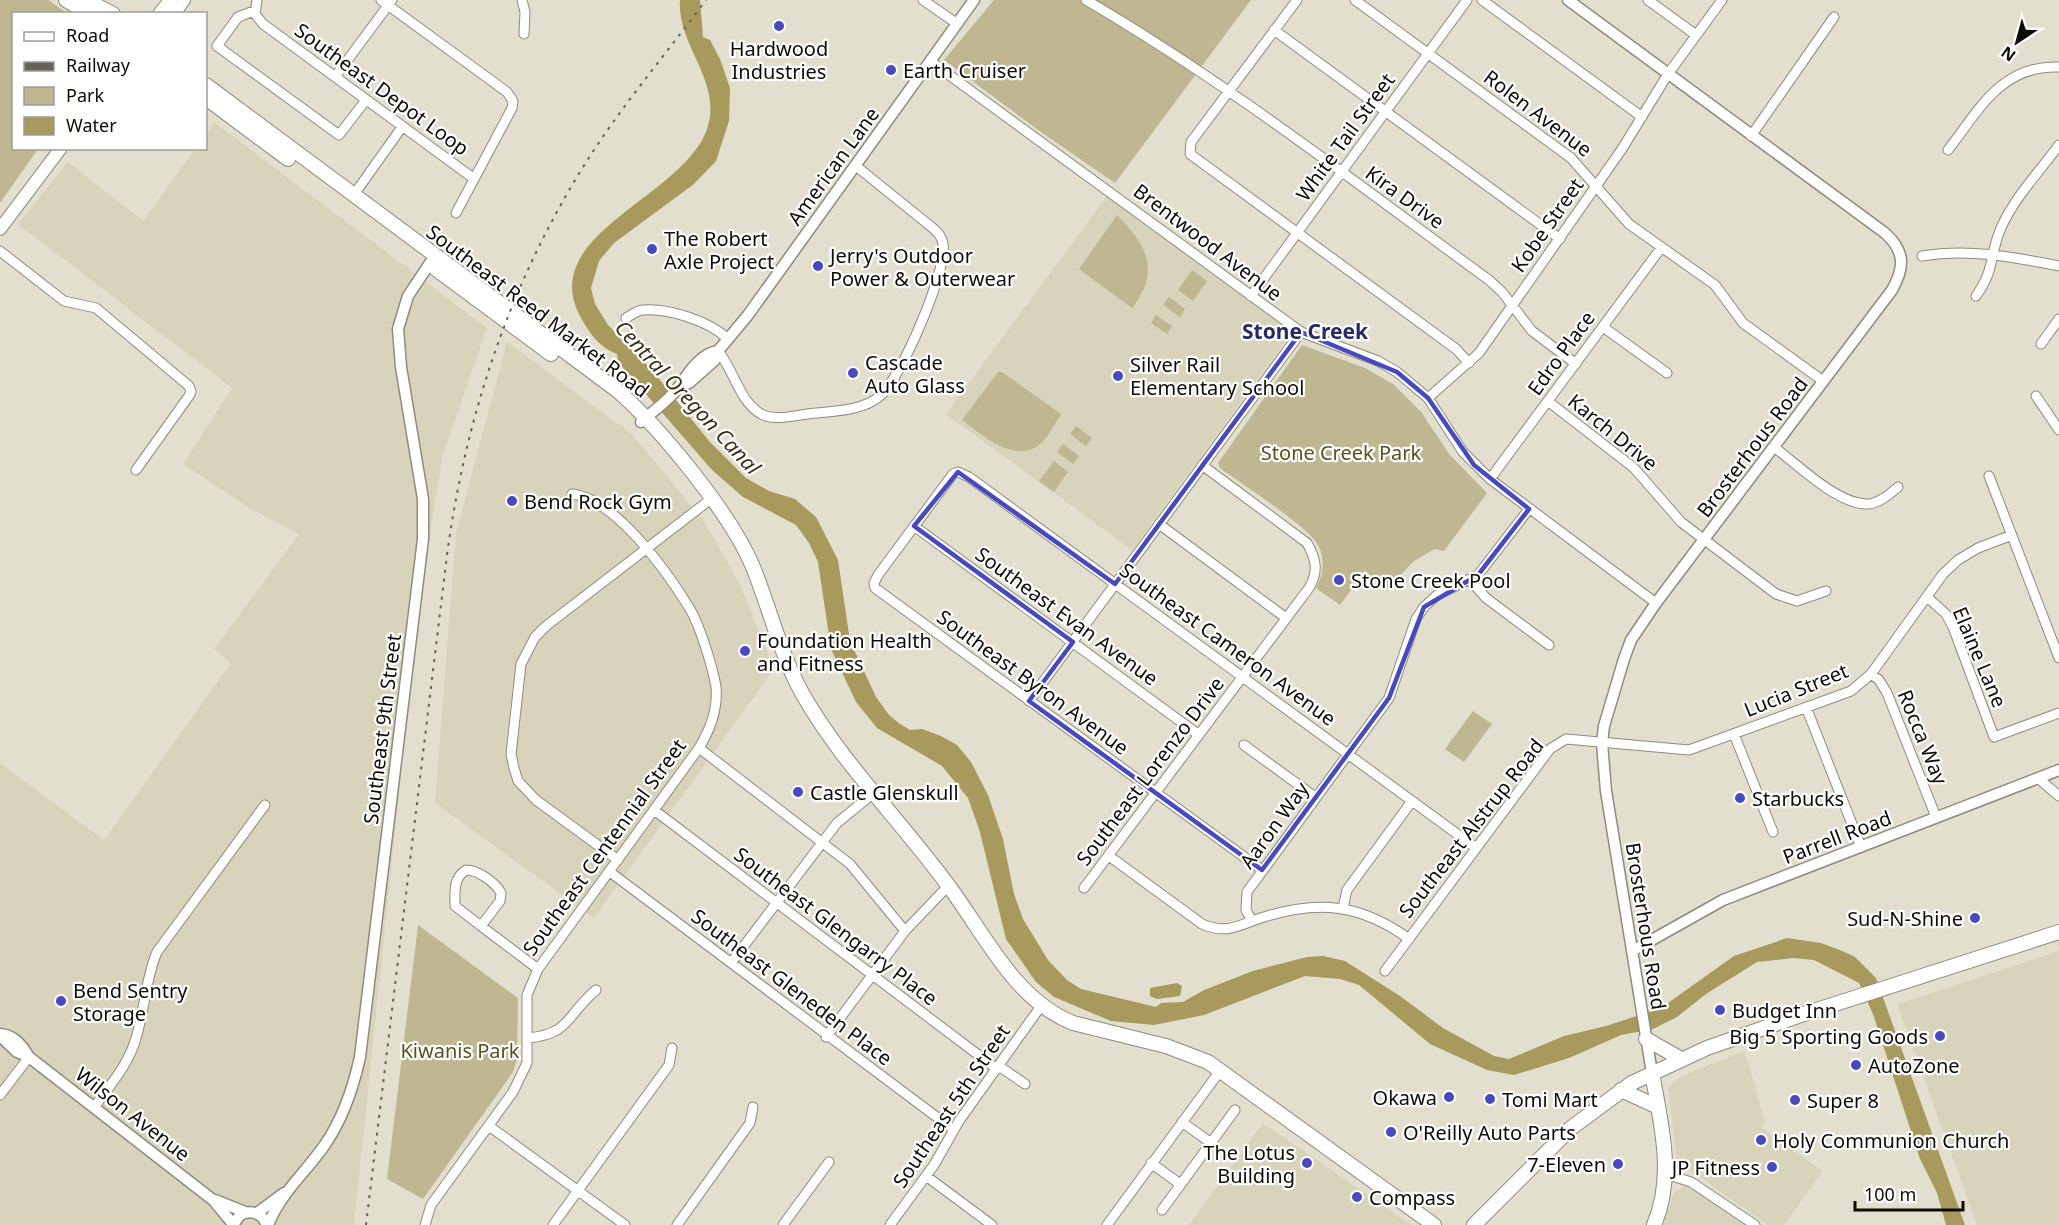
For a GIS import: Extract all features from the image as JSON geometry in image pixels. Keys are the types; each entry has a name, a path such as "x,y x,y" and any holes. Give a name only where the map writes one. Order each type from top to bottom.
{"main road":[{"path":"66,0 87,12"},
{"path":"86,0 108,12"},
{"path":"161,12 170,0"},
{"name":"Southeast Reed Market Road","path":"207,86 353,196 431,260"},
{"name":"Southeast Reed Market Road","path":"207,99 618,391 646,416 708,501 734,531 752,565 775,632 803,694 872,794 1039,1009 1073,1023 1176,1050 1208,1062 1434,1225"},
{"path":"0,229 59,150"},
{"path":"1474,1225 1571,1128 1621,1090 1652,1073 1726,1041 2059,932"},
{"path":"1646,1038 1681,1059"},
{"path":"1652,1073 1666,1174 1665,1194 1654,1225"},
{"path":"1621,1090 1658,1107"}],"street":[{"path":"257,0 254,11 238,17 217,46 339,135 366,100"},
{"path":"522,0 525,12 524,34"},
{"path":"924,0 956,23"},
{"name":"American Lane","path":"646,416 680,386 684,375 710,352 718,351 728,339 856,166 974,0"},
{"name":"Kira Drive","path":"1086,0 1230,90 1489,280 1532,331 1576,364"},
{"path":"1297,0 1191,142 1189,151 1196,160 1456,349 1469,363"},
{"name":"Rolen Avenue","path":"1355,0 1571,158 1597,186 1617,213 1661,248 1715,285 1743,323 1823,381"},
{"name":"White Tail Street","path":"1251,296 1467,0"},
{"path":"1482,0 1642,117"},
{"name":"Brosterhous Road","path":"1568,0 1885,233 1899,249 1903,258 1902,269 1892,290 1656,603 1631,640 1624,659 1604,726 1602,743 1606,791 1634,950 1652,1073"},
{"path":"1648,0 1696,35"},
{"name":"Kobe Street","path":"1428,398 1469,363 1513,306 1597,186 1668,74 1722,0"},
{"path":"335,77 387,2 507,92 513,101 512,108 456,213"},
{"name":"Southeast Depot Loop","path":"254,11 263,24 473,178"},
{"path":"1751,136 1834,17"},
{"path":"1274,30 1560,239"},
{"name":"Brentwood Avenue","path":"930,61 1300,332 1378,360 1397,372 1428,398 1463,452 1490,479 1656,603"},
{"path":"1948,150 2000,84 2029,70 2059,67"},
{"path":"353,196 402,127"},
{"path":"1976,296 1988,279 1997,238 2007,217 2059,145"},
{"path":"718,351 727,361 745,398 764,416 780,417 846,409 864,405 883,394 903,363 928,308 944,246 941,236 934,229 856,166"},
{"name":"Edro Place","path":"1490,479 1661,248"},
{"path":"0,251 64,301 96,308 189,386 191,392 189,396 136,470"},
{"path":"1922,256 1951,251 1994,255 2059,266"},
{"name":"Southeast 9th Street","path":"267,1225 284,1193 323,1147 337,1124 353,1087 361,1049 423,539 423,499 401,367 398,329 408,296 431,260"},
{"path":"626,318 640,309 660,311 712,328 728,339"},
{"path":"2041,344 2059,319"},
{"path":"1603,327 1667,373"},
{"path":"1029,701 1300,332"},
{"path":"2036,396 2042,414 2059,430"},
{"name":"Karch Drive","path":"1549,402 1634,468 1681,522 1776,594 1797,601 1826,591"},
{"path":"1774,447 1843,498 1867,504 1886,497 1898,487"},
{"name":"Southeast Lorenzo Drive","path":"1084,888 1309,588 1317,570 1315,556 1307,543 1202,465"},
{"name":"Southeast Cameron Avenue","path":"914,526 950,478 958,472 969,477 1475,847"},
{"path":"1989,476 2059,658"},
{"name":"Southeast Centennial Street","path":"425,1225 431,1205 525,1072 528,1038 527,995 538,969 699,748 709,731 715,709 715,685 691,611 629,527 588,496 572,494"},
{"path":"618,860 528,792 518,781 511,754 519,670 526,650 535,637 708,501"},
{"path":"1529,509 1479,575 1471,581 1486,598 1549,645"},
{"path":"1159,524 1286,618"},
{"name":"Southeast Byron Avenue","path":"914,526 874,583 879,592 1262,870"},
{"name":"Southeast Evan Avenue","path":"914,526 1199,735"},
{"name":"Lucia Street","path":"1602,743 1679,751 1696,748 1851,691 1871,674 1927,597 1958,560 1978,548 2012,535"},
{"name":"Aaron Way","path":"1252,921 1246,910 1247,892 1389,698 1416,619 1424,607 1437,595 1471,581"},
{"name":"Elaine Lane","path":"1927,597 1946,614 1953,627 1994,736 2059,713"},
{"name":"Rocca Way","path":"1871,674 1879,680 1887,693 1936,817"},
{"path":"1806,707 1861,847"},
{"path":"1734,734 1773,832"},
{"name":"Southeast Alstrup Road","path":"1385,971 1550,749 1566,739 1602,743"},
{"path":"1244,745 1315,797"},
{"path":"699,748 850,864 905,931"},
{"name":"Parrell Road","path":"1634,950 1724,900 2059,770"},
{"path":"2037,778 2059,795"},
{"path":"731,963 842,818 872,794"},
{"path":"1343,908 1347,890 1412,801"},
{"path":"95,1106 130,1055 136,1038 148,973 157,952 265,805"},
{"name":"Southeast Glengarry Place","path":"654,810 872,976 1025,1084"},
{"path":"1109,856 1202,924 1216,930 1228,930 1297,908 1320,906 1343,908 1384,923 1409,939"},
{"path":"481,926 500,901 501,893 498,886 473,870 466,870 459,874 456,882 455,906 481,926 538,969"},
{"name":"Southeast Gleneden Place","path":"610,872 954,1130"},
{"path":"826,1036 905,931 946,888"},
{"path":"528,1038 552,1035 560,1030 583,1001 596,990"},
{"name":"Southeast 5th Street","path":"890,1225 926,1176 954,1130 1039,1009"},
{"name":"Wilson Avenue","path":"0,1035 17,1052 29,1057 95,1106 213,1200 233,1225"},
{"path":"553,1225 669,1065 672,1048"},
{"path":"0,1095 29,1057"},
{"path":"1107,1225 1182,1122 1217,1069"},
{"path":"677,1225 750,1123 753,1107"},
{"path":"1162,1210 1235,1110"},
{"path":"1182,1122 1211,1143"},
{"path":"489,1126 625,1225"},
{"path":"783,1225 829,1162"},
{"path":"1151,1163 1180,1184"},
{"path":"1666,1174 1691,1182 1755,1225"},
{"path":"926,1176 992,1225"},
{"name":"Southeast 9th Street","path":"257,1213 284,1193"},
{"name":"Wilson Avenue","path":"213,1200 245,1212 257,1213"},
{"path":"233,1225 245,1212"},
{"path":"257,1213 267,1225"}],"highlighted area":[{"path":"1301,332 1397,372 1428,398 1474,465 1529,509 1478,575 1424,607 1389,698 1262,870 1029,701 1073,642 914,526 958,472 1115,584"}],"shaded area":[{"path":"214,122 487,328 442,458 418,610 354,1225 0,1225 0,763 104,840 231,663 214,649 299,534 251,509 183,464 232,388 18,224 68,162 143,221 194,150 207,150 207,133"},
{"name":"Silver Rail Elementary School","path":"1107,196 1289,330 1291,334 1132,550 946,414"},
{"path":"507,342 633,435 708,527 740,585 774,669 594,918 435,803 456,533"},
{"path":"2059,951 2059,1225 1977,1225 1897,1004"},
{"path":"1745,1051 1765,1122 1761,1127 1823,1171 1784,1225 1768,1225 1694,1173 1681,1167 1677,1160 1668,1087 1681,1076"},
{"path":"1263,1123 1411,1225 1189,1225"},
{"path":"1685,1186 1691,1187 1745,1225 1663,1225 1674,1192"}],"green space":[{"path":"0,0 48,0 66,12 12,12 12,150 37,150 0,203"},
{"path":"994,0 1251,0 1115,183 1038,130 944,60"},
{"path":"1117,215 1136,237 1147,259 1146,282 1132,308 1079,269"},
{"path":"1192,270 1207,281 1193,301 1178,290"},
{"path":"1169,297 1185,309 1180,317 1163,305"},
{"path":"1156,315 1172,326 1167,334 1151,323"},
{"name":"Stone Creek Park","path":"1302,345 1365,368 1393,384 1422,413 1449,454 1487,493 1444,551 1435,549 1414,561 1386,590 1365,571 1340,605 1316,588 1321,577 1323,560 1318,545 1312,537 1220,468 1218,463"},
{"path":"998,372 1002,372 1061,414 1042,442 1029,450 1019,451 998,445 962,420"},
{"path":"1076,426 1092,438 1086,446 1070,434"},
{"path":"1063,444 1079,456 1073,464 1057,452"},
{"path":"1054,461 1068,472 1054,492 1039,481"},
{"path":"1473,711 1492,724 1464,762 1445,749"},
{"name":"Kiwanis Park","path":"418,925 518,998 517,1059 513,1072 423,1199 387,1179"}],"water":[{"path":"680,0 700,0 703,37 710,40 720,59 730,88 729,121 716,161 694,184 614,243 599,261 591,288 595,304 608,325 652,370 709,441 746,478 769,491 795,499 816,517 838,560 850,641 876,697 889,715 900,724 910,730 922,729 941,736 957,745 971,762 988,795 1003,839 1014,894 1023,919 1048,960 1067,980 1081,989 1156,1007 1161,1003 1183,1002 1204,990 1253,971 1307,957 1323,956 1345,961 1400,996 1443,1028 1494,1056 1509,1059 1564,1036 1606,1026 1661,1008 1734,956 1787,938 1821,943 1855,957 1876,978 1965,1225 1946,1225 1937,1193 1920,1159 1873,1014 1859,983 1814,960 1794,958 1757,962 1706,994 1677,1017 1653,1029 1621,1035 1569,1058 1514,1075 1487,1070 1430,1044 1359,985 1340,979 1305,976 1204,1015 1154,1025 1111,1021 1054,997 1036,982 1006,939 980,832 968,798 942,766 877,728 856,702 831,649 818,562 809,543 796,525 743,497 712,470 618,362 617,354 605,348 595,339 580,316 572,287 579,261 596,238 673,174 695,151 708,126 709,93 685,32"},
{"path":"1177,983 1182,986 1180,996 1157,999 1150,996 1150,988"}],"railway":[{"path":"366,1225 447,555 456,499 482,391 521,286 572,186 602,138 640,85 706,0"}],"place":[{"name":"Hardwood Industries","path":"779,26"},
{"name":"Earth Cruiser","path":"891,70"},
{"name":"The Robert Axle Project","path":"652,249"},
{"name":"Jerry's Outdoor Power & Outerwear","path":"818,266"},
{"name":"Cascade Auto Glass","path":"853,373"},
{"name":"Silver Rail Elementary School","path":"1118,376"},
{"name":"Bend Rock Gym","path":"512,501"},
{"name":"Stone Creek Pool","path":"1339,580"},
{"name":"Foundation Health and Fitness","path":"745,651"},
{"name":"Castle Glenskull","path":"798,792"},
{"name":"Starbucks","path":"1740,798"},
{"name":"Sud-N-Shine","path":"1975,918"},
{"name":"Bend Sentry Storage","path":"61,1001"},
{"name":"Budget Inn","path":"1720,1010"},
{"name":"Big 5 Sporting Goods","path":"1940,1036"},
{"name":"AutoZone","path":"1856,1065"},
{"name":"Okawa","path":"1449,1097"},
{"name":"Tomi Mart","path":"1490,1099"},
{"name":"Super 8","path":"1795,1100"},
{"name":"O'Reilly Auto Parts","path":"1391,1132"},
{"name":"Holy Communion Church","path":"1761,1140"},
{"name":"The Lotus Building","path":"1307,1163"},
{"name":"7-Eleven","path":"1618,1164"},
{"name":"JP Fitness","path":"1772,1167"},
{"name":"Compass","path":"1357,1197"}],"district":[{"name":"Stone Creek","path":"1305,331"}],"water label":[{"name":"Central Oregon Canal","path":"688,397"}]}
